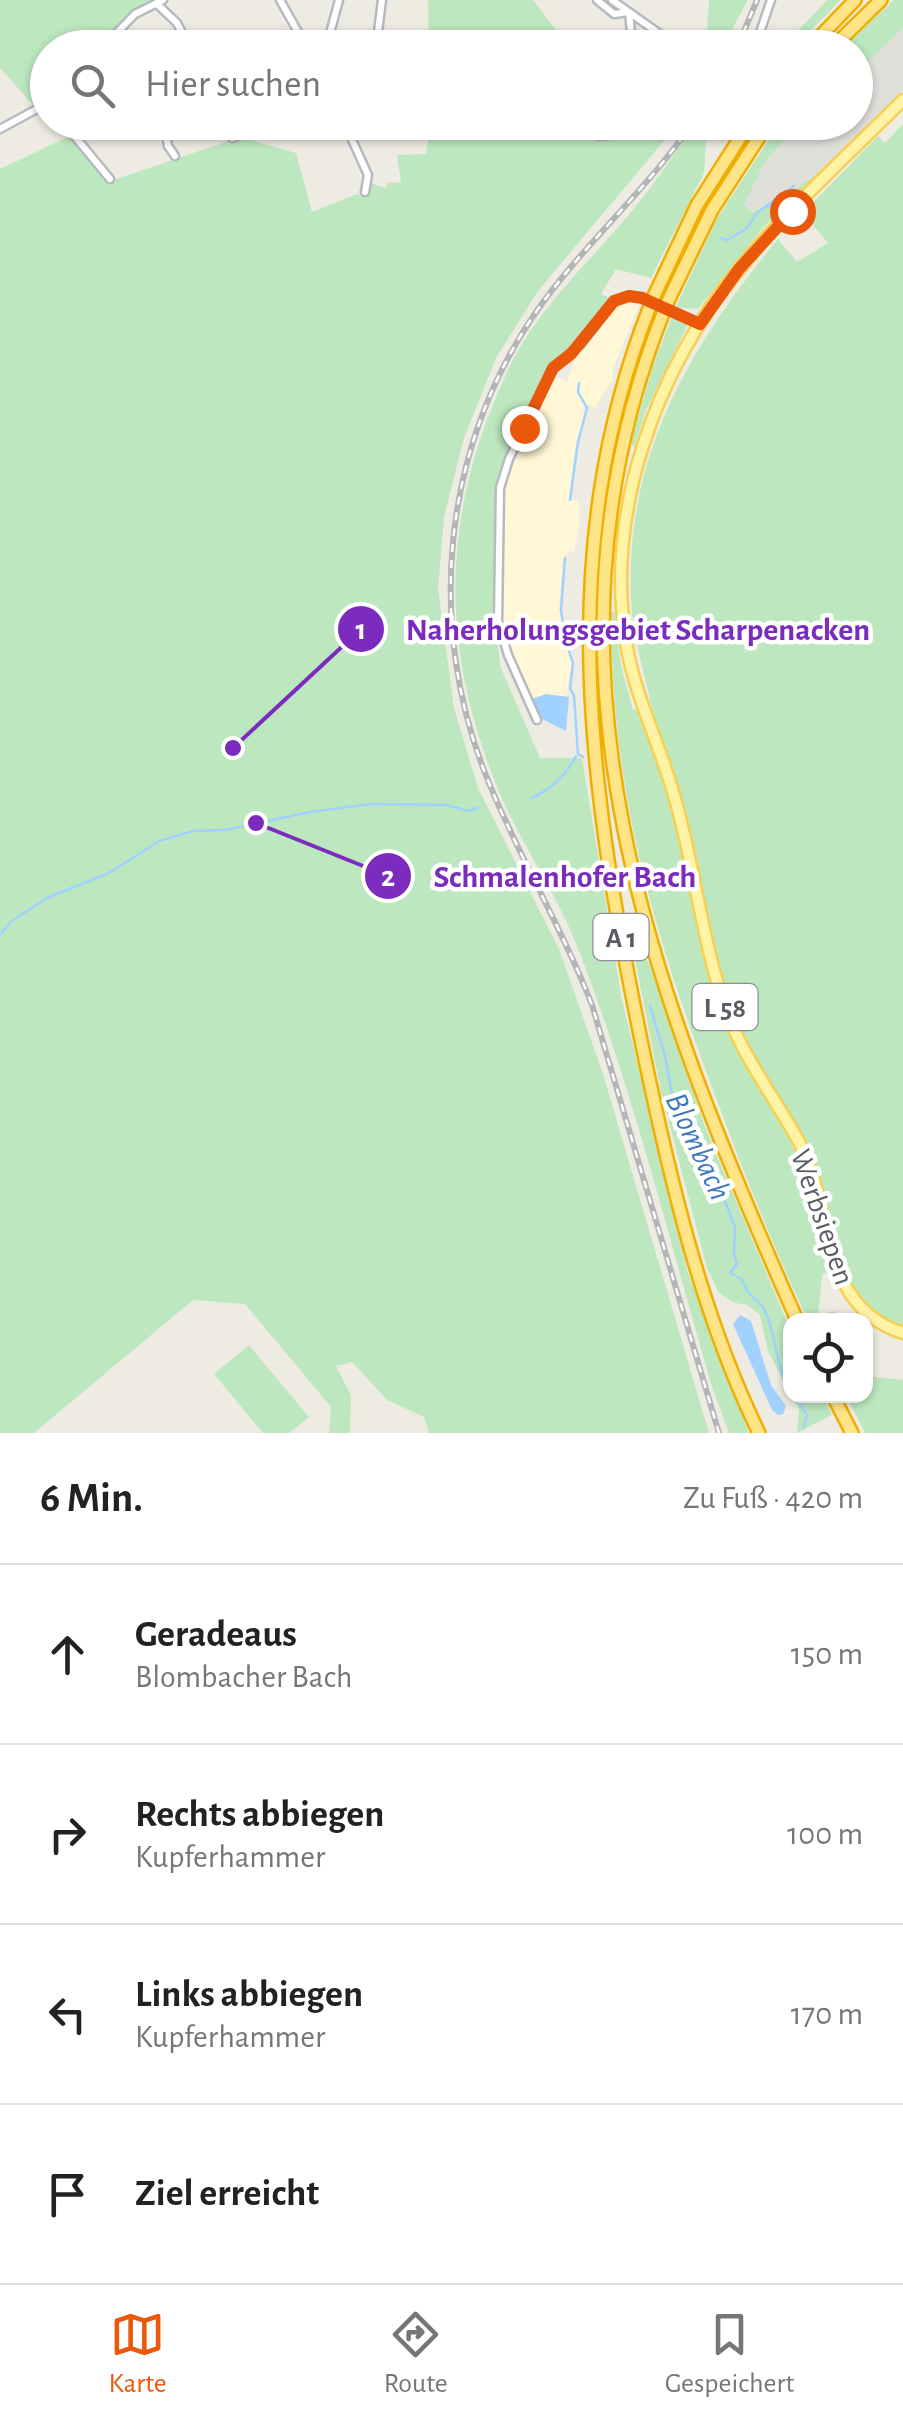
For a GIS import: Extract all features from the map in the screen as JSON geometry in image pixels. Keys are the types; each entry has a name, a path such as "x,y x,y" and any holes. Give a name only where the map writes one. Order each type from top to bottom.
{"highway":[{"path":"827,30 856,0"},
{"path":"850,30 880,0"},
{"name":"A 1","path":"739,140 698,205 652,301 616,410 596,509 587,618 594,758 609,869 658,1123 727,1355 759,1433"},
{"name":"A 1","path":"757,140 712,210 667,306 630,412 608,528 602,648 606,727 624,838 666,989 710,1113 795,1313"},
{"path":"837,1403 850,1429"}],"main road":[{"name":"L 58","path":"873,130 903,100"},
{"name":"L 58","path":"700,324 726,285 767,237 863,140"},
{"name":"Werbsiepen","path":"700,324 664,391 641,455 624,537 622,604 630,665 673,790 731,1023 747,1058 804,1152 820,1198 832,1259 844,1286 868,1315 903,1333"}],"street":[{"path":"280,0 297,30"},
{"path":"331,30 339,0"},
{"path":"378,30 382,0"},
{"path":"598,0 614,14 629,12"},
{"path":"612,0 654,30"},
{"path":"760,30 770,0"},
{"path":"118,30 136,14 160,2 182,30"},
{"path":"629,12 633,30"},
{"path":"0,129 30,113"},
{"path":"78,140 110,179"},
{"path":"167,140 175,156"},
{"path":"352,140 368,175 365,192"},
{"path":"537,720 498,622 500,488 509,459 553,368 571,354 614,301 629,296 642,298 700,324"}],"shaded area":[{"path":"903,28 903,90 873,120 873,57"},
{"path":"784,140 853,140 822,171 752,212 744,205 765,162"},
{"path":"630,299 641,300 612,371 613,378 595,408 583,402 584,419 576,442 569,499 579,501 579,529 574,552 569,551 563,558 559,610 572,663 566,698 546,694 532,698 500,619 503,488 513,454 551,373 567,383 577,352 618,305"}],"green space":[{"path":"0,0 154,0 116,30 30,30 30,101 0,68"},
{"path":"428,0 533,0 556,30 429,30"},
{"path":"709,0 748,0 732,30 707,30"},
{"path":"827,0 841,0 811,30 799,30"},
{"path":"894,0 903,0 903,28 873,57 873,30 862,30"},
{"path":"903,124 903,1341 873,1323 873,1313 860,1313 843,1294 831,1270 822,1275 818,1313 805,1313 757,1205 690,1026 653,911 618,738 611,612 633,710 652,709 633,624 631,558 637,507 649,458 667,411 716,322 778,239 797,262 828,243 812,224 806,228 797,219 878,136 885,143"},
{"path":"61,140 76,140 111,181 231,140 250,140 296,153 312,212 357,194 365,197 370,183 386,188 388,182 401,183 397,155 426,154 428,140 665,140 538,291 496,358 464,438 444,517 438,589 454,708 478,788 559,949 603,1074 709,1433 429,1433 424,1417 387,1400 352,1362 336,1366 351,1395 350,1433 329,1433 331,1407 245,1304 193,1300 34,1433 0,1433 0,169"},
{"path":"684,140 707,140 704,173 651,278 616,269 601,294 610,298 548,371 498,482 495,611 500,666 540,758 582,758 622,1000 688,1273 749,1433 729,1433 712,1387 616,1055 568,925 496,784 477,731 457,626 460,524 487,420 509,368 537,321 644,196"},
{"path":"769,140 784,140 765,162 744,205 753,212 822,171 762,229 698,309 676,307 716,220"},
{"path":"674,312 688,324 645,412 634,448 631,442 653,365"},
{"path":"641,955 649,963 705,1127 783,1313 783,1381 768,1351 760,1315 719,1293 707,1268 661,1092 635,959"},
{"path":"249,1345 309,1417 289,1433 263,1433 214,1374"},
{"path":"873,1377 903,1380 903,1433 865,1433 850,1403 873,1403"},
{"path":"795,1403 826,1403 832,1415 797,1433 799,1409"}],"water":[{"path":"546,694 569,697 566,731 540,718 532,699"},
{"path":"740,1315 751,1321 771,1385 786,1406 783,1414 772,1410 733,1324"}],"waterway":[{"name":"Blombach","path":"721,238 727,240 746,229 758,212 794,186"},
{"name":"Blombach","path":"768,207 794,192"},
{"name":"Blombach","path":"570,500 587,408 578,392 579,383"},
{"name":"Blombach","path":"565,558 561,610 573,663 570,688 574,696 578,754 583,757"},
{"path":"532,798 558,781 576,756"},
{"path":"0,935 13,920 47,898 109,873 159,841 193,831 225,830 372,804 446,805 469,811 478,808"},
{"name":"Blombach","path":"650,1006 674,1105 703,1143 735,1227 737,1264 730,1273 742,1279 765,1311 783,1374"},
{"name":"Blombach","path":"799,1403 807,1415 804,1427"}],"railway":[{"path":"744,30 757,0"},
{"path":"681,140 552,290 503,367 479,423 463,481 453,540 451,601 456,661 468,720 499,807 592,1005 719,1433"}],"place":[{"name":"Naherholungsgebiet Scharpenacken","path":"233,748"},
{"name":"Schmalenhofer Bach","path":"256,823"}],"route":[{"path":"524,428 553,368 571,354 614,301 629,296 642,298 700,324 739,269 792,211"}]}
